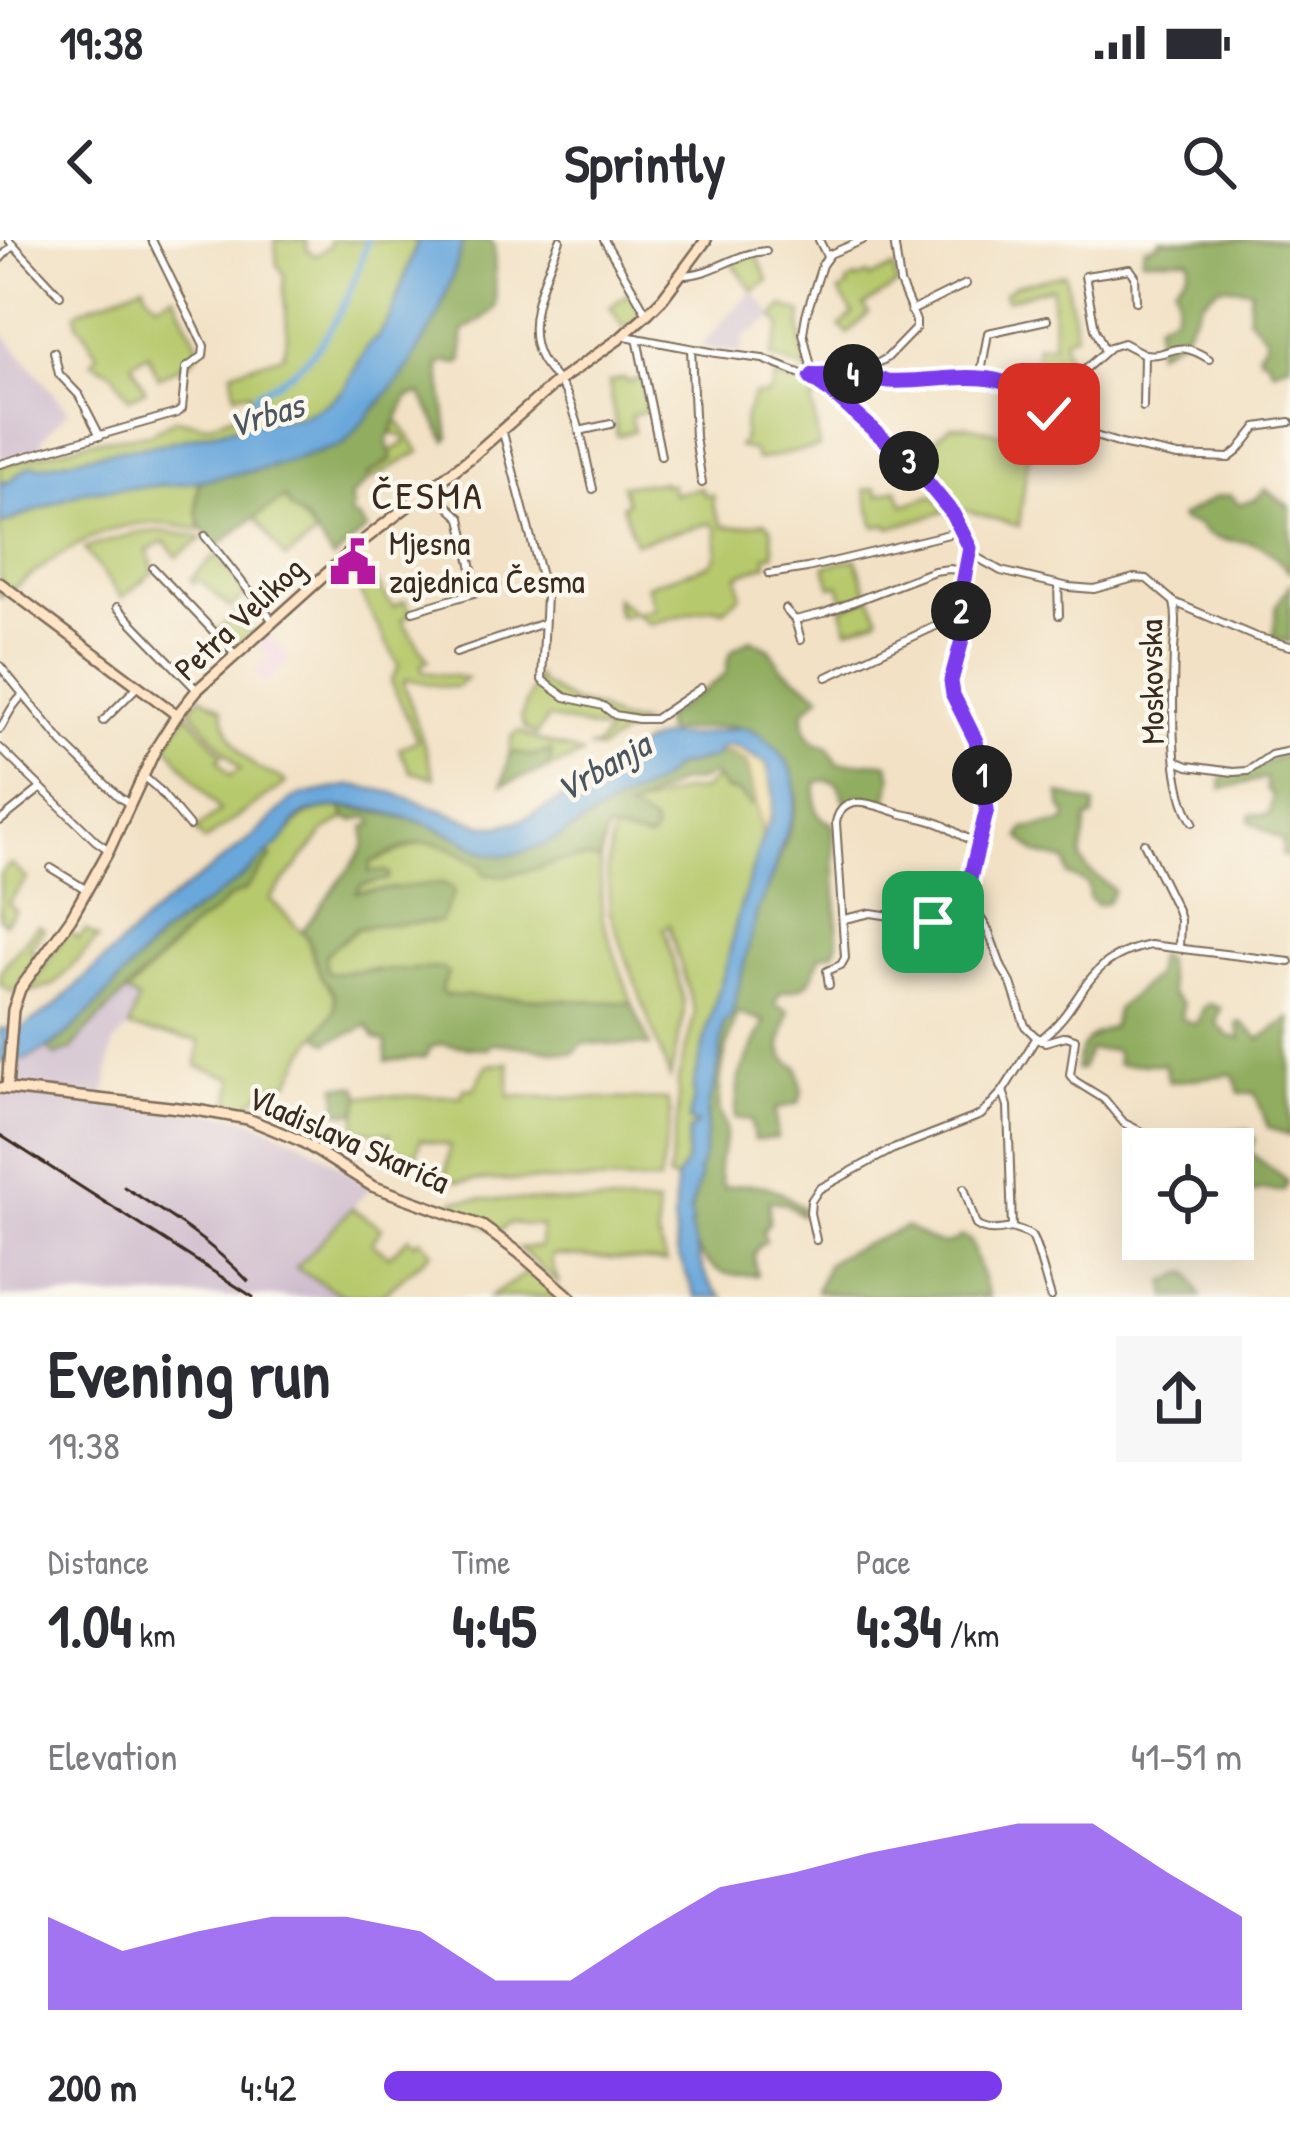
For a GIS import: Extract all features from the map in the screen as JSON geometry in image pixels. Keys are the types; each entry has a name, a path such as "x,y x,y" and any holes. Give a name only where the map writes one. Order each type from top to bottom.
{"street":[{"path":"0,464 182,409 186,368 204,351 152,240"},
{"path":"560,240 539,292 538,351 568,395 593,489"},
{"path":"604,240 647,314"},
{"path":"812,376 802,333 827,256 820,240"},
{"path":"827,256 863,240"},
{"path":"859,374 886,358 917,325 900,283 895,241"},
{"path":"0,259 11,243 60,295"},
{"name":"Petra Velikog","path":"5,1086 20,989 58,939 110,850 177,715 197,690 364,540 647,314 700,243"},
{"path":"680,275 711,272 729,261 766,251"},
{"path":"1105,350 1095,329 1085,276 1130,268 1135,275 1136,301"},
{"path":"911,310 966,284"},
{"path":"980,378 988,333 1047,320"},
{"path":"623,335 767,359 812,376 913,465 962,527 978,558 966,566 934,572 795,620"},
{"path":"637,338 661,456"},
{"path":"1040,403 1062,390 1105,350 1123,343 1144,354 1181,347 1209,359"},
{"path":"692,349 702,483"},
{"path":"54,352 59,374 79,395 100,437"},
{"path":"1143,406 1144,354"},
{"path":"812,376 859,374 892,381 952,376 1014,385 1070,428 1178,456 1229,458 1257,427 1290,422"},
{"path":"579,431 611,424"},
{"path":"502,429 540,567 545,596 541,676 546,684 565,697 603,706 619,717 655,719 701,688"},
{"path":"429,489 461,518 477,592"},
{"path":"770,574 949,534 962,527"},
{"path":"205,536 273,621"},
{"path":"970,548 962,640 951,681 976,741 986,794 970,901 988,930 1022,1020 1045,1042 1066,1036 1075,1039 1070,1075 1134,1128"},
{"name":"Moskovska","path":"978,558 1001,571 1058,585 1094,589 1144,578 1174,602 1256,637 1290,646"},
{"path":"153,568 236,655"},
{"path":"0,583 177,715"},
{"path":"413,611 497,584"},
{"path":"1058,585 1059,615"},
{"name":"Moskovska","path":"1174,602 1178,617 1176,761 1186,812 1193,822"},
{"path":"118,607 197,690"},
{"path":"785,609 795,620 801,640"},
{"path":"827,677 961,614"},
{"path":"456,653 544,622"},
{"path":"0,666 63,743 131,805"},
{"path":"104,721 138,686"},
{"path":"0,729 22,695"},
{"path":"0,748 110,850"},
{"name":"Moskovska","path":"1176,761 1248,771 1271,755 1290,751"},
{"path":"143,776 189,826"},
{"path":"0,821 40,788"},
{"path":"829,985 827,971 845,961 836,822 847,804 867,802 944,826 979,843"},
{"path":"1144,844 1177,910 1179,948"},
{"path":"50,868 87,890"},
{"path":"844,919 871,913 933,922 970,901"},
{"path":"816,1240 810,1213 819,1189 891,1150 981,1115 1038,1039 1054,1029 1094,972 1107,962 1130,949 1150,945 1290,962"},
{"name":"Vladislava Skarića","path":"5,1086 248,1119 301,1141 384,1192 482,1226 570,1297"},
{"path":"1003,1091 1008,1106 1012,1228"},
{"path":"964,1187 976,1226 1012,1228 1036,1242 1051,1297"}],"shaded area":[{"path":"753,291 774,317 744,334 742,352 701,348 724,320"},
{"path":"0,329 68,411 42,439 43,448 0,460"},
{"path":"269,631 289,661 265,684 254,671 268,658 257,641"},
{"path":"127,993 139,1000 129,1028 113,1044 105,1097 15,1085 13,1063 47,1047 55,1056"},
{"path":"0,1088 242,1117 301,1141 372,1186 297,1267 345,1297 0,1297"}],"green space":[{"path":"275,240 306,240 307,250 315,256 330,246 329,240 418,240 390,317 344,389 327,404 297,418 35,465 7,483 0,481 0,466 90,441 150,434 175,419 207,425 254,408 249,392 235,394 232,371 283,355 287,335 284,274 277,264"},
{"path":"463,240 491,240 496,307 463,331 463,361 439,365 446,441 421,394 408,397 387,441 392,459 367,475 368,481 350,498 350,515 367,529 333,559 285,498 217,546 198,516 199,481 263,469 343,445 459,257"},
{"path":"1160,240 1290,240 1290,363 1273,370 1260,357 1265,335 1248,317 1251,289 1223,286 1203,300 1181,338 1156,352 1157,323 1175,313 1175,285 1190,263 1190,259 1142,259 1144,248"},
{"path":"756,254 768,281 753,291 732,262"},
{"path":"894,268 897,285 864,306 869,313 848,334 840,326 853,314 839,292 856,278"},
{"path":"1065,274 1076,334 1063,339 1070,377 1052,393 1053,370 1036,368 1037,345 1053,345 1052,287 1006,300 1004,293 1016,285"},
{"path":"144,284 157,303 174,295 200,349 193,360 158,378 148,354 132,363 145,390 129,398 113,373 92,361 98,354 77,323 76,312"},
{"path":"631,291 643,312 625,329 610,307"},
{"path":"783,306 802,313 806,371 771,357 781,325 774,317"},
{"path":"775,377 791,383 797,377 815,384 818,398 812,402 819,447 757,460 753,450 738,447 754,395 765,396 772,390"},
{"path":"625,378 627,382 643,378 647,410 631,416 634,431 617,436 609,382"},
{"path":"397,419 420,452 368,481 367,476 392,459 392,451 406,442 392,434"},
{"path":"951,426 1001,434 1038,433 1027,464 1019,526 954,507 922,468 939,435"},
{"path":"199,480 200,530 139,524 96,536 0,598 0,525 85,491"},
{"path":"663,482 671,484 673,494 701,488 705,496 713,495 723,526 765,522 771,527 774,554 766,556 767,564 738,575 741,595 724,610 713,607 650,624 635,613 655,609 647,585 711,564 717,554 717,529 711,523 635,543 622,505 627,503 622,485"},
{"path":"876,488 878,495 897,489 904,505 933,495 947,511 890,528 888,524 875,527 865,490"},
{"path":"1265,489 1290,507 1290,572 1261,546 1219,539 1180,518 1215,497 1231,495 1239,504 1256,499"},
{"path":"285,498 316,536 285,559 255,517"},
{"path":"160,531 202,539 177,557 165,541 147,551 154,571 122,598 84,549 135,533"},
{"path":"216,555 246,595 230,608 199,579 194,583 191,579"},
{"path":"856,559 868,594 845,602 839,585 831,587 825,566"},
{"path":"370,573 393,607 405,601 411,613 402,620 429,661 421,663 423,672 467,678 457,687 405,680 435,778 411,772 399,749 417,740 391,681 399,666 356,585"},
{"path":"1290,584 1290,642 1273,638 1277,605"},
{"path":"615,597 635,613 619,617"},
{"path":"871,597 877,619 848,629 842,608"},
{"path":"236,614 253,633 233,648 217,630"},
{"path":"751,639 770,649 781,667 821,695 804,711 811,739 828,747 838,763 888,764 892,777 887,801 864,797 845,801 837,783 816,782 818,812 833,824 838,941 834,952 820,956 808,983 781,992 774,1004 789,1011 781,1050 798,1067 802,1091 799,1103 776,1109 777,1138 754,1140 751,1120 735,1118 739,1077 765,1021 738,1013 730,1035 719,1094 726,1132 719,1164 723,1187 766,1186 802,1208 801,1215 769,1200 765,1242 754,1256 757,1275 739,1275 719,1271 704,1259 691,1233 690,1214 724,1022 731,1017 758,908 788,834 797,794 779,757 756,732 729,726 665,732 663,719 720,679 727,672 732,651"},
{"path":"537,676 574,703 597,708 616,720 641,723 599,750 588,748 597,746 608,732 548,718 536,735 524,727 521,717"},
{"path":"201,696 222,709 230,734 246,758 286,783 204,841 195,830 220,811 167,745 187,713 223,755 218,759 230,776 240,769 190,709"},
{"path":"519,731 582,755 547,769 551,751 509,755 512,736"},
{"path":"551,751 547,769 502,785 509,755"},
{"path":"718,752 747,763 755,802 751,805 738,792 726,790 712,774 680,782 628,810 653,823 650,840 607,830 600,860 569,860 512,874 484,874 481,866 438,844 404,848 371,862 369,873 385,871 388,879 361,885 357,892 442,883 454,892 440,922 356,929 325,955 330,973 440,968 448,973 441,991 444,995 632,1003 650,1046 583,1043 573,1053 493,1043 488,1049 440,1044 425,1057 386,1061 386,1042 376,1039 367,1025 328,1043 318,1035 334,1012 334,993 321,977 302,931 360,854 365,827 373,824 366,817 345,818 342,808 402,817 490,853 514,854 558,837 653,785 673,767 713,758"},
{"path":"1290,756 1290,858 1282,855 1283,841 1250,821 1251,814 1269,815 1273,795 1267,791 1266,778 1222,789 1221,780"},
{"path":"716,777 726,790 738,792 750,805 755,802 763,835 693,1090 692,1114 697,1124 689,1130 686,1163 676,1180 668,1178 678,1080 695,1013 669,925 664,928 684,1001 670,1078 610,913 607,867 613,831 649,840 652,823 627,810 682,791 703,790"},
{"path":"1060,794 1095,804 1094,817 1087,819 1081,859 1114,890 1107,903 1097,905 1089,899 1088,884 1068,875 1066,861 1037,854 1020,837 1025,829 1065,823"},
{"path":"342,808 345,818 324,832 270,899 306,936 321,977 334,993 334,1012 290,1082 266,1088 245,1109 228,1109 234,1078 197,1066 200,1041 129,1028 138,1000 127,993 195,925 245,890 272,857 269,852 300,820 317,811"},
{"path":"426,841 509,874 563,859 600,860 602,917 632,1003 444,995 375,969 330,973 325,955 356,929 374,925 443,883 356,893 371,862"},
{"path":"269,852 272,857 245,890 194,925 71,1050 55,1056 47,1047 78,1025 162,935"},
{"path":"11,864 27,879 8,903 15,910 5,923 0,919 0,874"},
{"path":"38,925 44,929 30,949 38,956 14,993 0,985 0,971"},
{"path":"68,930 79,939 86,930 98,939 54,985 29,992"},
{"path":"1157,956 1164,958 1171,994 1183,1004 1181,1018 1198,1023 1209,1004 1221,1008 1216,1022 1229,1036 1241,1039 1240,1022 1260,1039 1290,1018 1290,1136 1268,1127 1255,1093 1240,1093 1233,1074 1169,1082 1164,1064 1117,1064 1113,1050 1089,1050 1081,1070 1076,1070 1086,1042 1112,1027 1117,1009 1154,976"},
{"path":"509,1063 509,1096 667,1100 671,1115 659,1182 460,1182 445,1178 450,1146 421,1139 416,1156 390,1147 390,1133 356,1130 361,1096 462,1096 464,1088 474,1089 487,1065"},
{"path":"337,1086 357,1086 361,1096 357,1112 339,1112"},
{"path":"1254,1154 1287,1182 1284,1191 1254,1192"},
{"path":"455,1200 657,1205 658,1236 666,1262 553,1255 559,1284 519,1248 540,1247 541,1226 510,1223 498,1232 453,1209"},
{"path":"352,1208 382,1228 372,1243 389,1256 409,1237 415,1243 421,1239 432,1252 380,1297 345,1297 296,1268"},
{"path":"906,1227 940,1243 961,1236 970,1240 989,1297 864,1297 816,1291 828,1263"},
{"path":"532,1269 566,1297 490,1297"},
{"path":"1190,1273 1201,1297 1167,1297 1165,1282"}],"sand":[{"path":"725,745 764,761 773,775 774,801 763,835 747,763 718,752"}],"water":[{"path":"418,240 463,240 437,319 402,377 343,445 263,469 175,485 85,491 0,525 0,481 7,483 27,468 297,418 327,404 344,389 390,318"},
{"path":"742,727 764,737 786,760 795,798 758,908 731,1018 724,1022 700,1177 690,1212 701,1265 723,1297 696,1297 677,1252 674,1224 676,1180 686,1162 689,1130 697,1124 689,1121 693,1090 774,797 767,764 733,745 721,748 713,758 673,767 653,785 548,843 520,853 492,854 439,829 381,811 341,807 305,814 238,881 160,937 66,1034 45,1050 0,1063 0,1029 21,1029 55,1006 161,907 302,795 352,785 394,793 482,825 500,826 550,806 644,743 663,736"}],"waterway":[{"name":"Vrbas","path":"249,423 256,393 298,367 326,336 347,299 367,240"}],"railway":[{"path":"0,1135 253,1297"},
{"path":"124,1187 204,1242 248,1281"}],"place":[{"name":"Mjesna zajednica Česma","path":"353,562"}],"district":[{"name":"ČESMA","path":"428,494"}],"route":[{"path":"933,922 970,901 970,879 987,809 976,741 951,681 962,640 963,584 970,548 966,534 929,482 811,378 839,374 885,381 980,378 1019,387 1049,414"}],"water label":[{"name":"Vrbanja","path":"602,766"}]}
